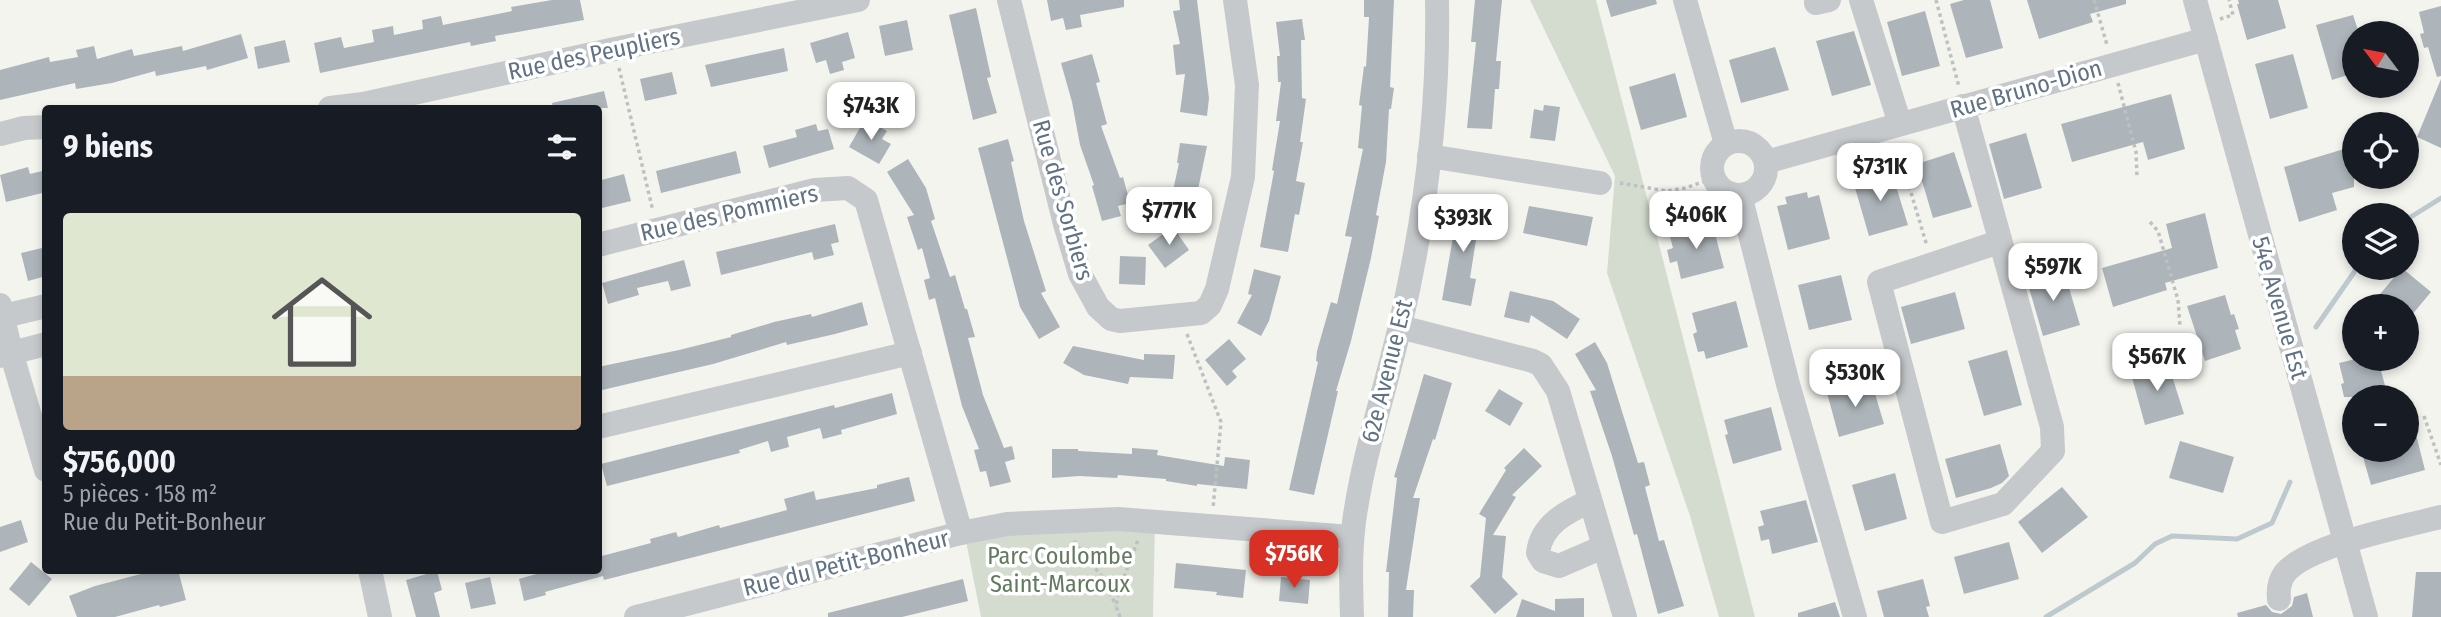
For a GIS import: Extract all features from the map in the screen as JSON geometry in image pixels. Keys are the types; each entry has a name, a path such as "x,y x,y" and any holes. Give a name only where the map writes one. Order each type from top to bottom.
{"street":[{"name":"Rue des Peupliers","path":"355,105 858,0"},
{"name":"Rue des Sorbiers","path":"1009,0 1080,274 1098,307 1111,319 1132,321 1201,313 1214,298 1221,279 1244,164 1247,85 1235,0"},
{"name":"62e Avenue Est","path":"1352,617 1353,537 1359,491 1400,327 1429,156 1436,69 1437,0"},
{"path":"1685,0 1726,144"},
{"path":"1861,0 1896,125"},
{"name":"54e Avenue Est","path":"2195,0 2212,29 2366,617"},
{"name":"Rue Bruno-Dion","path":"1766,162 2113,65 2212,29"},
{"path":"1963,106 2052,427 2053,450 2003,504 1942,522 1878,282 1999,242"},
{"path":"0,134 42,127"},
{"path":"1735,141 1748,142 1760,150 1766,162 1765,176 1761,184 1755,190 1740,195 1722,189 1714,178 1712,162 1717,152 1726,144 1735,141"},
{"path":"1429,156 1600,183"},
{"name":"Rue des Pommiers","path":"602,244 815,190 848,188 866,200 961,533"},
{"path":"1740,195 1788,384 1854,617"},
{"path":"42,306 2,311 6,354 42,458"},
{"path":"1400,327 1533,360 1541,365 1558,391 1625,617"},
{"path":"6,354 42,345"},
{"path":"602,426 910,353"},
{"path":"1590,501 1567,512 1551,524 1539,540 1538,553 1543,561 1559,566 1603,547"},
{"path":"2279,599 2281,581 2293,566 2345,542 2441,517"},
{"name":"Rue du Petit-Bonheur","path":"636,617 961,533 1007,524 1118,519 1353,537"},
{"path":"371,574 380,617"}],"path":[{"path":"1936,0 1955,65 1963,106"},
{"path":"2094,0 2136,152 2137,176"},
{"path":"2212,29 2233,15 2229,0"},
{"path":"615,49 658,230"},
{"path":"1896,125 1932,265"},
{"path":"1600,183 1667,191 1714,178"},
{"path":"2150,222 2158,231 2178,300 2180,327"},
{"path":"1185,329 1221,422 1212,511"},
{"path":"2424,416 2441,465"},
{"path":"1062,521 1087,560 1103,578 1120,617"},
{"path":"1116,606 1144,522"}],"green space":[{"path":"1530,0 1596,0 1755,617 1719,617 1690,516 1607,273 1615,176"},
{"name":"Parc Coulombe Saint-Marcoux","path":"1059,523 1155,524 1153,617 981,617 966,541"}],"building":[{"path":"552,0 580,0 584,20 495,36 496,41 471,46 470,42 320,73 314,43 341,37 344,48 374,42 372,30 393,26 394,35 423,29 422,20 441,16 443,25 512,11 511,7"},
{"path":"1047,0 1124,0 1124,7 1080,15 1082,27 1066,30 1063,18 1051,21"},
{"path":"1179,0 1197,0 1209,98 1207,116 1180,112 1185,74 1176,75 1173,45 1180,44 1173,11 1180,10"},
{"path":"1364,0 1394,0 1390,87 1394,88 1389,109 1386,162 1376,215 1379,216 1371,258 1336,391 1314,495 1289,490 1318,362 1317,351 1331,302 1337,304 1352,237 1345,236 1363,149 1358,148 1362,106 1359,105 1364,66 1366,67 1369,17 1364,17"},
{"path":"1475,0 1502,0 1496,61 1501,61 1499,89 1495,89 1492,129 1467,128 1476,42 1471,42"},
{"path":"1606,0 1656,0 1657,4 1611,17"},
{"path":"1964,0 1990,0 2003,48 1966,58 1950,4"},
{"path":"2027,0 2126,0 2126,4 2090,14 2093,22 2039,39"},
{"path":"2238,0 2278,0 2286,28 2247,40"},
{"path":"2441,6 2441,76 2437,77 2428,47 2424,48 2420,34 2424,33 2419,12"},
{"path":"976,8 991,77 987,78 997,113 973,120 949,15"},
{"path":"1925,11 1940,66 1902,76 1887,22"},
{"path":"2353,15 2355,21 2342,21 2342,77 2332,80 2316,25"},
{"path":"1302,19 1305,40 1301,40 1302,98 1306,99 1300,142 1303,142 1296,181 1305,183 1299,215 1295,214 1288,252 1260,247 1280,121 1276,121 1281,82 1278,82 1277,56 1280,56 1276,22"},
{"path":"907,20 913,50 885,56 879,26"},
{"path":"1854,31 1871,85 1832,96 1816,41"},
{"path":"848,32 855,58 842,62 844,70 830,74 826,60 816,63 810,43"},
{"path":"241,34 248,58 207,70 206,66 156,76 155,71 112,83 76,89 75,83 0,100 0,70 49,57 50,62 78,57 76,50 94,46 97,59 132,49 134,56 182,46 183,51"},
{"path":"285,40 290,62 258,69 254,47"},
{"path":"1775,47 1789,90 1741,103 1729,60"},
{"path":"784,48 788,71 711,87 705,65"},
{"path":"1092,54 1100,82 1096,83 1107,124 1101,126 1120,178 1123,177 1130,203 1118,206 1121,216 1102,221 1092,186 1094,185 1080,145 1061,63"},
{"path":"2293,54 2308,108 2270,119 2255,64"},
{"path":"672,72 677,94 645,101 640,79"},
{"path":"1675,73 1687,117 1641,130 1629,87"},
{"path":"2441,79 2441,148 2419,138"},
{"path":"604,91 608,108 602,108 602,105 552,103"},
{"path":"2171,94 2185,149 2148,160 2143,142 2072,162 2061,124"},
{"path":"1544,105 1560,107 1555,141 1530,138 1534,109 1543,111"},
{"path":"865,119 887,131 882,139 891,144 879,164 849,147"},
{"path":"816,124 818,131 828,129 834,149 769,168 763,146 797,137 795,130"},
{"path":"2026,133 2042,188 2004,199 1989,144"},
{"path":"1008,139 1024,221 1046,291 1041,293 1060,327 1039,339 1020,307 978,148"},
{"path":"1180,143 1207,146 1193,214 1169,209 1179,163"},
{"path":"2342,150 2342,189 2347,189 2332,193 2337,210 2299,222 2284,167"},
{"path":"736,151 741,173 661,193 656,171"},
{"path":"1954,152 1972,207 1933,218 1917,164"},
{"path":"908,159 926,188 935,219 931,221 950,277 955,275 967,309 975,337 968,338 983,395 1004,448 1012,446 1015,459 1005,462 1011,482 990,487 986,471 980,472 974,450 979,449 962,406 935,298 929,300 924,280 930,278 922,248 918,250 907,217 914,215 887,172"},
{"path":"28,167 30,174 42,171 42,193 6,202 0,175"},
{"path":"1891,170 1908,225 1869,236 1853,181"},
{"path":"624,174 631,201 602,208 602,180"},
{"path":"1807,192 1808,198 1819,195 1830,239 1788,250 1777,206 1787,204 1785,197"},
{"path":"1460,197 1482,202 1470,278 1476,279 1471,306 1442,300"},
{"path":"1529,206 1593,217 1587,246 1523,233"},
{"path":"2205,213 2218,268 2165,283 2167,290 2113,307 2102,268 2172,248 2166,224"},
{"path":"1712,222 1724,268 1681,279 1677,261 1670,263 1667,250 1673,248 1669,233"},
{"path":"835,224 839,242 831,244 834,255 814,260 812,252 721,275 716,252"},
{"path":"1173,227 1189,250 1165,268 1148,245"},
{"path":"42,248 42,277 28,281 21,253"},
{"path":"1120,256 1146,257 1145,285 1119,284"},
{"path":"684,260 691,286 671,291 668,281 637,288 639,295 608,304 602,283"},
{"path":"1254,269 1281,276 1269,321 1261,336 1237,323 1252,295 1248,294"},
{"path":"2064,271 2080,325 2043,336 2027,281"},
{"path":"1841,275 1852,320 1809,330 1798,285"},
{"path":"2392,280 2416,280 2431,292 2419,306 2419,294 2380,294"},
{"path":"1510,291 1553,301 1580,319 1567,339 1531,315 1529,323 1504,317"},
{"path":"1955,292 1965,329 1911,344 1901,307"},
{"path":"2225,295 2239,329 2235,330 2241,349 2205,361 2187,306"},
{"path":"1736,301 1748,347 1706,359 1704,351 1698,352 1693,334 1697,332 1692,313"},
{"path":"862,302 868,325 787,345 786,342 713,364 602,390 602,366 731,337 774,322 811,314 812,317"},
{"path":"1229,339 1246,359 1232,371 1237,377 1227,386 1205,360"},
{"path":"1595,342 1607,363 1638,463 1644,462 1650,485 1645,487 1659,541 1664,540 1684,606 1658,614 1637,534 1634,535 1590,391 1596,390 1575,354"},
{"path":"1073,346 1144,360 1144,354 1175,355 1173,379 1130,377 1128,384 1084,375 1063,363"},
{"path":"2007,350 2022,405 1984,416 1968,361"},
{"path":"2167,360 2184,414 2145,425 2130,370"},
{"path":"2342,362 2342,371 2381,371 2385,385 2342,385 2342,388 2341,384 2344,383 2339,363"},
{"path":"1424,374 1452,383 1435,440 1433,439 1413,498 1420,498 1406,590 1414,590 1413,617 1388,617 1389,572 1386,572 1397,478 1394,477"},
{"path":"1871,380 1884,424 1839,437 1827,393"},
{"path":"1499,389 1523,403 1510,426 1485,411"},
{"path":"892,393 897,414 841,430 842,434 823,439 820,428 787,437 789,447 771,452 768,441 739,450 740,453 607,486 602,464 834,405 835,408"},
{"path":"1771,407 1782,450 1733,464 1724,420"},
{"path":"2180,441 2234,457 2223,493 2169,478"},
{"path":"2000,444 2009,476 1991,488 1956,498 1945,459"},
{"path":"2419,446 2425,470 2371,485 2364,462 2419,462"},
{"path":"1132,448 1158,450 1157,455 1224,466 1225,457 1250,460 1247,489 1197,486 1166,479 1118,475 1117,478 1052,478 1052,449 1132,454"},
{"path":"1524,448 1542,466 1512,495 1516,497 1493,535 1506,536 1502,577 1518,594 1495,614 1470,586 1480,577 1486,518 1479,514 1506,470 1504,468"},
{"path":"1895,473 1907,519 1865,531 1852,485"},
{"path":"909,477 915,501 604,580 603,576 545,592 546,595 524,601 519,579 536,574 602,574 602,556 651,543 650,539 676,532 678,537 787,510 784,499 814,491 816,500 877,488 877,485"},
{"path":"2062,487 2088,517 2042,553 2018,522"},
{"path":"1806,500 1818,542 1772,554 1769,539 1761,541 1758,527 1764,525 1760,511"},
{"path":"21,520 28,542 0,552 0,527"},
{"path":"2009,542 2019,579 1964,594 1954,557"},
{"path":"31,562 42,574 52,579 29,606 9,589"},
{"path":"1176,563 1246,570 1243,598 1216,595 1217,592 1174,588"},
{"path":"2416,572 2441,572 2441,617 2412,617"},
{"path":"141,574 179,574 186,600 115,617 77,617 69,596"},
{"path":"438,574 442,590 434,593 440,617 416,617 406,580"},
{"path":"490,577 496,604 471,609 465,583"},
{"path":"1281,577 1310,580 1308,604 1279,601"},
{"path":"963,579 968,601 902,617 828,617 828,613"},
{"path":"1923,579 1930,606 1926,607 1929,617 1884,617 1877,591"},
{"path":"2307,593 2313,617 2238,617 2237,613 2266,605 2272,612 2281,614 2292,606 2294,597"},
{"path":"1584,598 1584,617 1516,617 1522,599 1555,611 1555,599"},
{"path":"1835,602 1840,617 1798,617 1798,613"}],"waterway":[{"path":"2419,212 2441,198"},
{"path":"2316,327 2349,280"},
{"path":"2046,617 2135,563 2155,544 2172,536 2237,539 2272,523 2290,482"}]}
